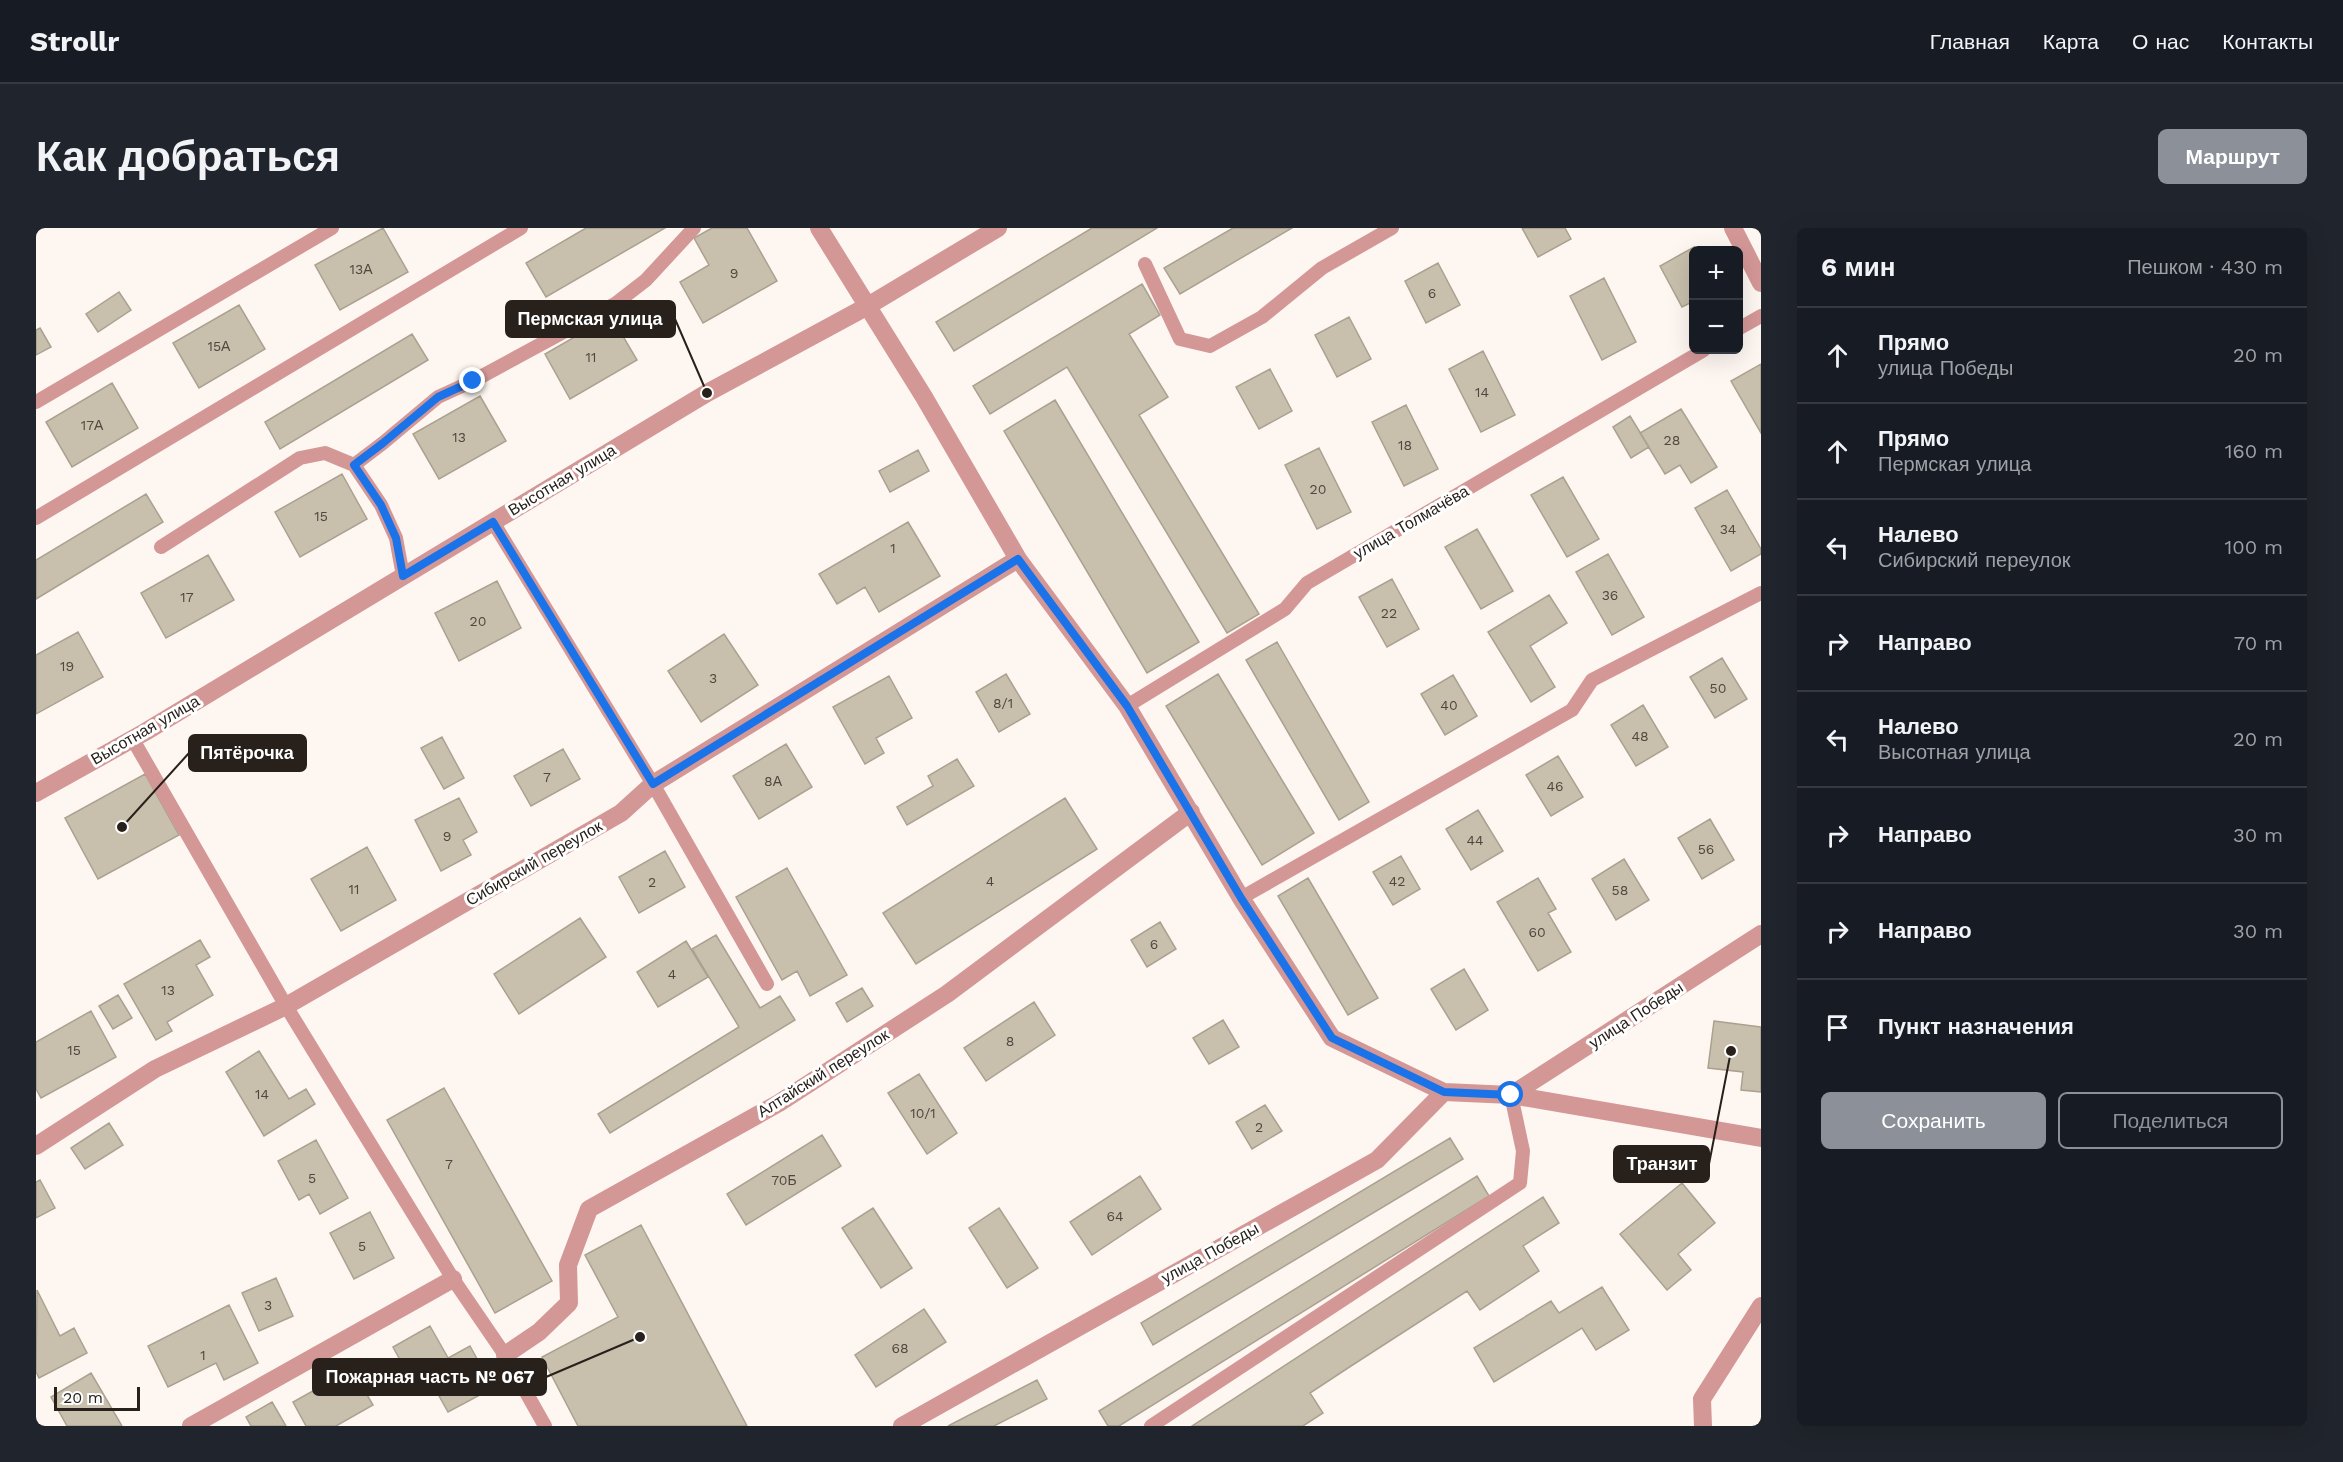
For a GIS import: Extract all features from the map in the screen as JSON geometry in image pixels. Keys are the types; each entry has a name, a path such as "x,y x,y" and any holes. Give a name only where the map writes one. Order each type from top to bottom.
{"street":[{"path":"819,228 924,397 1018,559 1127,706 1241,898 1332,1038 1444,1092 1511,1095 1761,1138"},
{"name":"Высотная улица","path":"36,793 132,738 707,393 866,307 998,228"},
{"path":"1733,228 1761,283"},
{"name":"Сибирский переулок","path":"36,1146 155,1069 286,1005 621,813 653,784 1018,559"},
{"name":"Алтайский переулок","path":"505,1355 539,1332 569,1303 568,1265 589,1209 779,1103 937,1000 1191,812"},
{"name":"улица Победы","path":"1511,1095 1761,934"},
{"name":"улица Победы","path":"902,1426 1377,1160 1444,1092"},
{"path":"191,1426 453,1279"},
{"path":"1703,1426 1702,1399 1761,1306"}],"lane":[{"path":"36,402 332,228"},
{"path":"36,518 521,228"},
{"path":"354,465 438,397 473,381 615,304 646,280 694,228"},
{"path":"1145,264 1180,339 1210,346 1262,317 1322,268 1392,228"},
{"path":"1743,326 1761,316"},
{"name":"улица Толмачёва","path":"1127,706 1285,609 1307,583 1697,354"},
{"path":"160,547 300,458 326,453 354,465 381,505 396,538 403,576"},
{"path":"493,522 653,784 767,984"},
{"path":"1241,898 1572,710 1592,680 1761,593"},
{"path":"132,738 286,1005 453,1279 505,1355 545,1426"},
{"path":"1151,1426 1520,1183 1523,1151 1511,1095"}],"building":[{"path":"383,228 408,272 340,310 315,265"},
{"path":"586,228 665,228 546,297 526,263"},
{"path":"712,228 747,228 777,281 703,323 680,282 709,265 694,238"},
{"path":"1092,228 1157,228 954,351 936,322"},
{"path":"1233,228 1292,228 1180,294 1164,268"},
{"path":"1522,228 1565,228 1571,239 1538,257"},
{"path":"1689,250 1689,304 1682,307 1660,266"},
{"path":"1438,263 1460,305 1426,323 1405,281"},
{"path":"1604,278 1636,342 1602,360 1570,296"},
{"path":"1142,284 1160,315 1129,334 1168,397 1139,415 1259,614 1227,633 1067,367 990,414 973,386"},
{"path":"119,292 131,310 98,332 86,314"},
{"path":"239,305 265,349 199,388 173,343"},
{"path":"611,316 637,360 570,399 545,354"},
{"path":"1349,317 1371,359 1337,377 1315,335"},
{"path":"40,328 51,347 36,355 36,330"},
{"path":"412,334 428,360 280,449 265,422"},
{"path":"1483,351 1515,415 1481,432 1449,369"},
{"path":"1761,364 1761,433 1731,381"},
{"path":"1270,369 1292,411 1259,429 1236,387"},
{"path":"112,383 138,428 72,467 46,422"},
{"path":"480,396 506,441 439,479 413,434"},
{"path":"1055,400 1199,642 1147,673 1004,431"},
{"path":"1406,405 1438,469 1404,486 1372,422"},
{"path":"1681,409 1717,467 1691,483 1680,465 1665,474 1640,433"},
{"path":"1630,416 1649,447 1631,458 1613,427"},
{"path":"1319,448 1351,512 1317,529 1285,465"},
{"path":"918,450 929,471 890,492 879,471"},
{"path":"342,474 367,519 300,557 275,512"},
{"path":"1563,477 1599,539 1567,557 1531,495"},
{"path":"1727,490 1761,549 1761,554 1731,571 1695,508"},
{"path":"146,494 163,522 36,599 36,560"},
{"path":"908,522 940,576 879,612 865,587 837,604 819,574"},
{"path":"1477,529 1513,591 1481,609 1445,547"},
{"path":"1608,554 1644,617 1612,635 1576,572"},
{"path":"208,555 234,600 166,638 141,593"},
{"path":"1392,579 1419,629 1387,647 1359,597"},
{"path":"497,581 521,628 459,661 435,613"},
{"path":"1549,595 1567,623 1530,646 1555,687 1531,702 1488,632"},
{"path":"78,632 103,677 36,714 36,655"},
{"path":"724,634 758,685 701,722 668,671"},
{"path":"1277,642 1369,802 1339,820 1246,660"},
{"path":"1722,658 1747,699 1715,718 1690,677"},
{"path":"1006,674 1030,714 999,732 976,692"},
{"path":"1218,674 1314,833 1262,865 1166,706"},
{"path":"1453,675 1477,716 1445,735 1421,694"},
{"path":"889,676 912,718 876,738 884,753 865,764 833,707"},
{"path":"1643,705 1668,747 1636,766 1611,725"},
{"path":"442,737 464,778 444,789 421,748"},
{"path":"786,744 812,787 759,819 733,776"},
{"path":"563,749 580,779 531,806 514,776"},
{"path":"1558,756 1583,797 1551,816 1526,775"},
{"path":"957,759 974,786 907,825 897,807 933,786 928,776"},
{"path":"145,774 179,835 98,879 65,818"},
{"path":"459,798 477,832 463,840 471,855 441,871 415,820"},
{"path":"1065,798 1097,849 916,964 883,913"},
{"path":"1478,810 1503,851 1471,870 1446,829"},
{"path":"1710,819 1734,860 1702,879 1678,838"},
{"path":"367,847 396,900 341,931 311,879"},
{"path":"665,851 685,887 639,913 619,877"},
{"path":"1401,856 1420,889 1393,905 1373,872"},
{"path":"1624,859 1649,900 1616,920 1592,879"},
{"path":"787,868 847,975 810,996 797,971 782,980 736,897"},
{"path":"1308,878 1378,998 1348,1015 1278,896"},
{"path":"1538,878 1556,909 1548,913 1571,952 1538,971 1497,902"},
{"path":"580,918 606,957 519,1014 494,974"},
{"path":"1160,922 1176,949 1147,967 1131,940"},
{"path":"716,935 760,1008 780,996 795,1020 610,1133 598,1114 739,1027 692,949"},
{"path":"200,940 210,957 196,965 213,995 167,1022 172,1031 156,1040 124,984"},
{"path":"686,941 708,977 658,1007 637,972"},
{"path":"1464,969 1488,1010 1456,1030 1431,989"},
{"path":"862,988 873,1006 847,1022 836,1003"},
{"path":"118,995 132,1018 113,1029 99,1006"},
{"path":"1034,1002 1055,1035 986,1081 964,1048"},
{"path":"91,1011 116,1057 41,1098 36,1089 36,1042"},
{"path":"1223,1020 1239,1047 1209,1064 1193,1038"},
{"path":"1714,1021 1761,1027 1761,1092 1741,1090 1743,1072 1708,1068"},
{"path":"259,1051 289,1099 306,1089 315,1104 264,1136 226,1072"},
{"path":"919,1074 957,1133 927,1154 888,1093"},
{"path":"444,1088 552,1281 495,1313 387,1120"},
{"path":"1265,1105 1282,1131 1252,1149 1236,1122"},
{"path":"109,1123 123,1145 85,1169 71,1148"},
{"path":"822,1135 841,1166 746,1225 727,1194"},
{"path":"1450,1138 1463,1159 1153,1345 1141,1323"},
{"path":"316,1140 348,1198 320,1214 309,1194 299,1200 278,1161"},
{"path":"1140,1176 1161,1209 1092,1255 1070,1222"},
{"path":"1477,1176 1489,1196 1119,1426 1108,1426 1099,1411"},
{"path":"40,1180 55,1208 36,1218 36,1182"},
{"path":"1682,1183 1715,1223 1678,1254 1691,1270 1667,1290 1620,1234"},
{"path":"1543,1197 1559,1223 1523,1246 1539,1271 1480,1310 1467,1291 1351,1366 1310,1393 1323,1413 1303,1426 1192,1426"},
{"path":"873,1208 912,1268 881,1288 842,1228"},
{"path":"999,1208 1038,1268 1007,1288 969,1228"},
{"path":"370,1212 394,1258 354,1279 330,1233"},
{"path":"641,1225 747,1426 578,1426 542,1357 618,1317 585,1255"},
{"path":"276,1278 293,1316 259,1331 242,1293"},
{"path":"1602,1287 1629,1330 1596,1350 1582,1328 1494,1382 1474,1348 1551,1301 1559,1313"},
{"path":"37,1290 60,1336 74,1328 87,1353 39,1378 36,1372"},
{"path":"229,1305 258,1363 224,1380 216,1363 168,1387 148,1346"},
{"path":"924,1309 946,1342 876,1387 855,1355"},
{"path":"430,1326 456,1372 418,1393 393,1347"},
{"path":"470,1346 493,1388 448,1412 433,1385 456,1372 448,1358"},
{"path":"352,1369 373,1405 336,1426 306,1426 293,1402"},
{"path":"91,1373 122,1426 67,1426 51,1397"},
{"path":"1037,1380 1047,1399 994,1426 948,1426"},
{"path":"272,1402 286,1426 251,1426 246,1417"}],"place":[{"name":"Пермская улица","path":"707,393"},
{"name":"Пятёрочка","path":"122,827"},
{"name":"Транзит","path":"1731,1051"},
{"name":"Пожарная часть № 067","path":"640,1337"}],"route":[{"path":"473,381 438,397 354,465 381,505 396,538 403,576 493,522 653,784 1018,559 1127,706 1241,898 1332,1038 1444,1092 1511,1095"}]}
